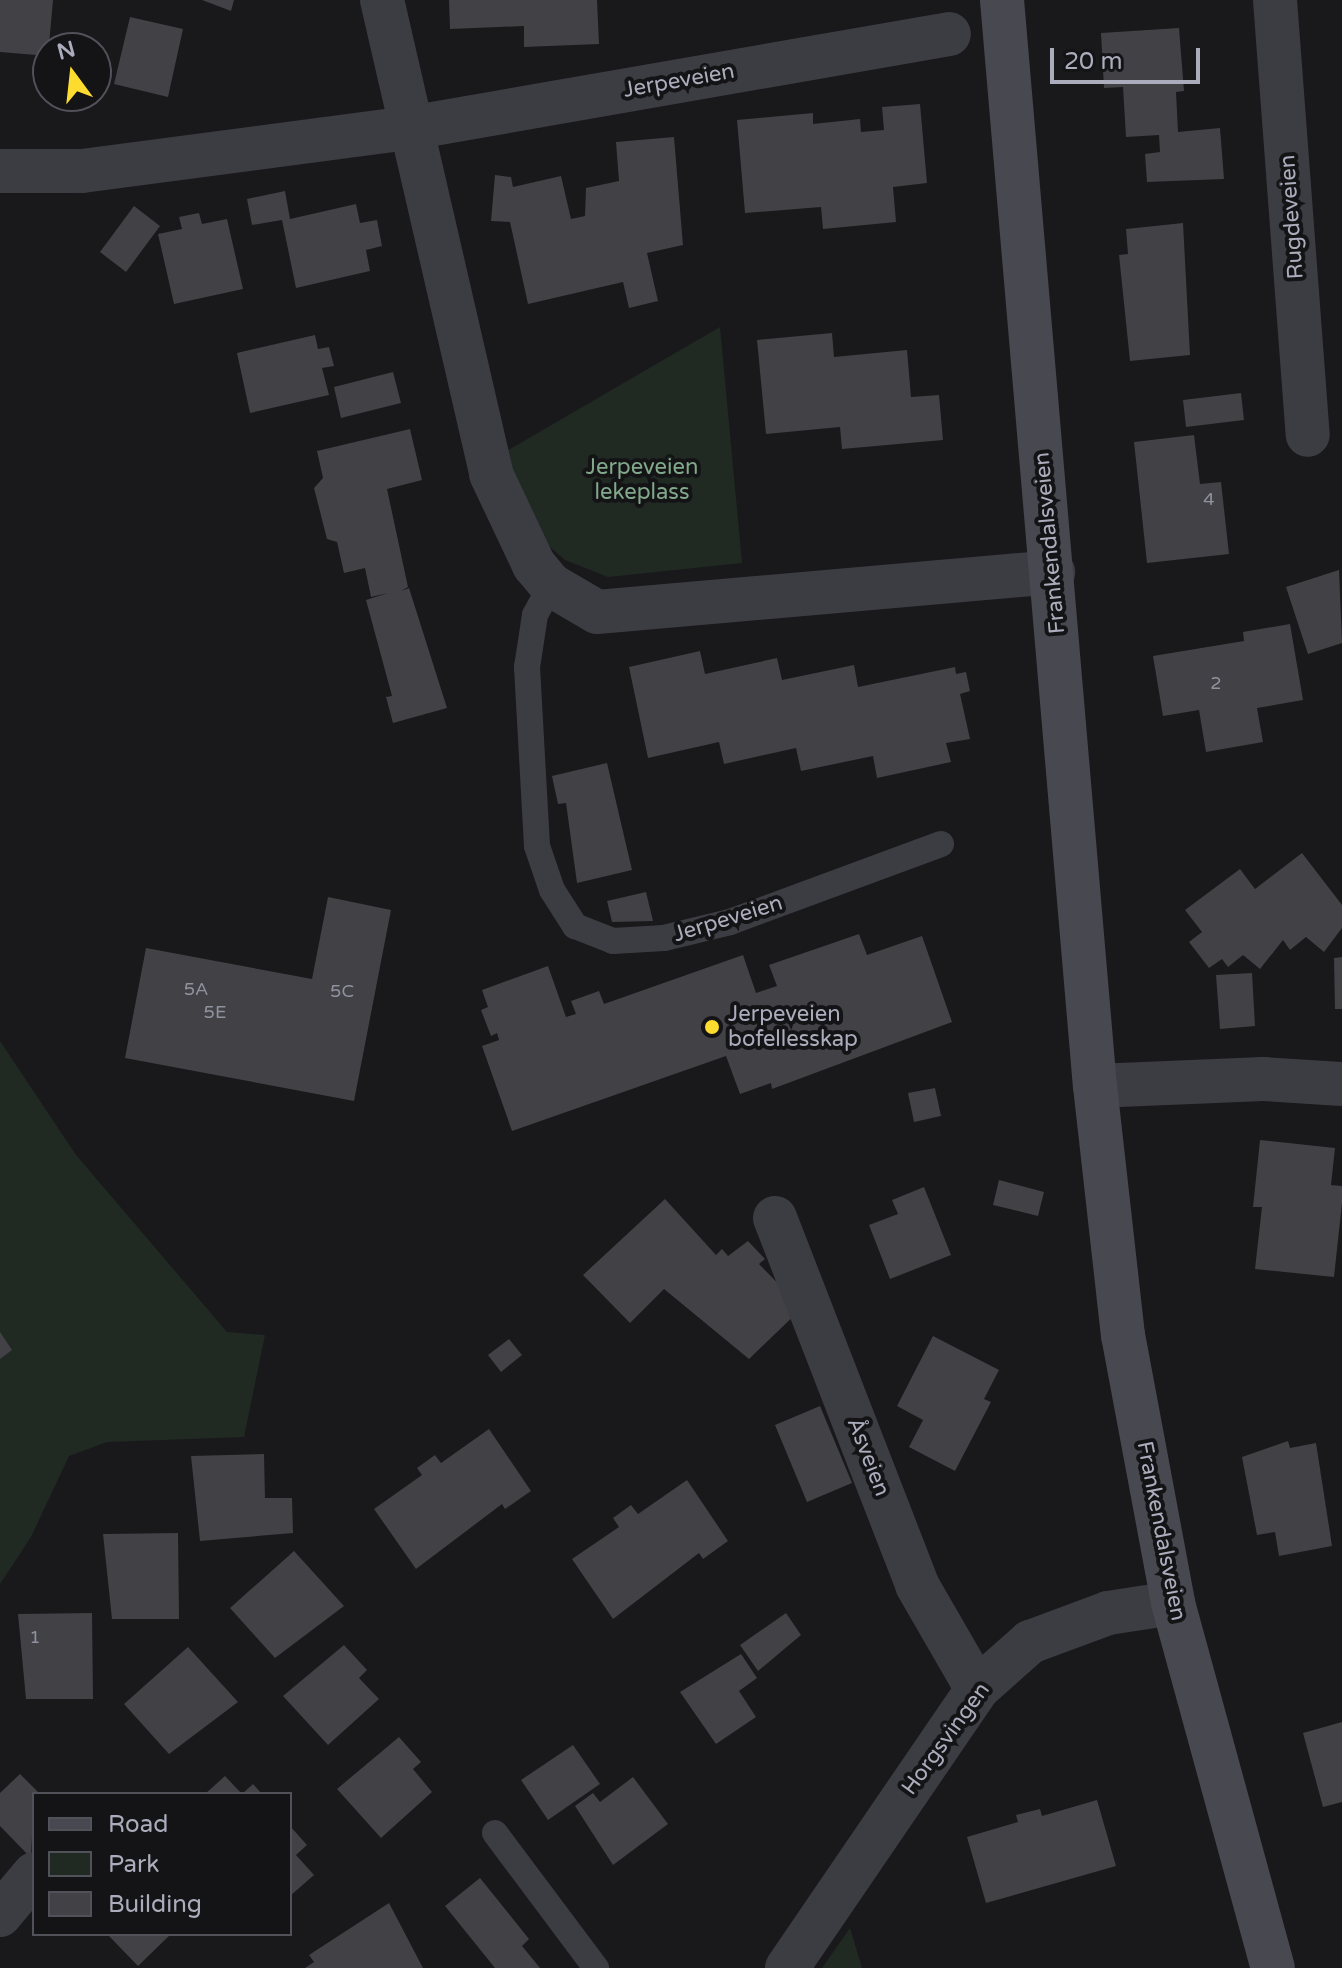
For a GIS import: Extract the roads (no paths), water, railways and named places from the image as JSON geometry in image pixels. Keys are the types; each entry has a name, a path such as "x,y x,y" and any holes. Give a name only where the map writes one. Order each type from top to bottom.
{"main road":[{"name":"Frankendalsveien","path":"1002,0 1095,1086 1123,1335 1173,1603 1273,1968"}],"street":[{"path":"382,0 491,474 534,565 551,585 597,612 1053,572"},
{"name":"Rugdeveien","path":"1275,0 1308,435"},
{"name":"Jerpeveien","path":"0,171 82,171 410,128 949,34"},
{"path":"1095,1086 1263,1079 1342,1084"},
{"name":"Åsveien","path":"775,1218 917,1585 977,1689"},
{"name":"Horgsvingen","path":"787,1968 977,1689 1030,1642 1108,1613 1173,1603"},
{"path":"0,1915 32,1876"}],"lane":[{"name":"Jerpeveien","path":"551,585 535,615 528,721 537,846 552,890 575,926 613,941 664,938 730,922 941,844"},
{"path":"495,1833 596,1968"}],"place":[{"name":"Jerpeveien bofellesskap","path":"712,1027"}],"park label":[{"name":"Jerpeveien lekeplass","path":"642,480"}]}
